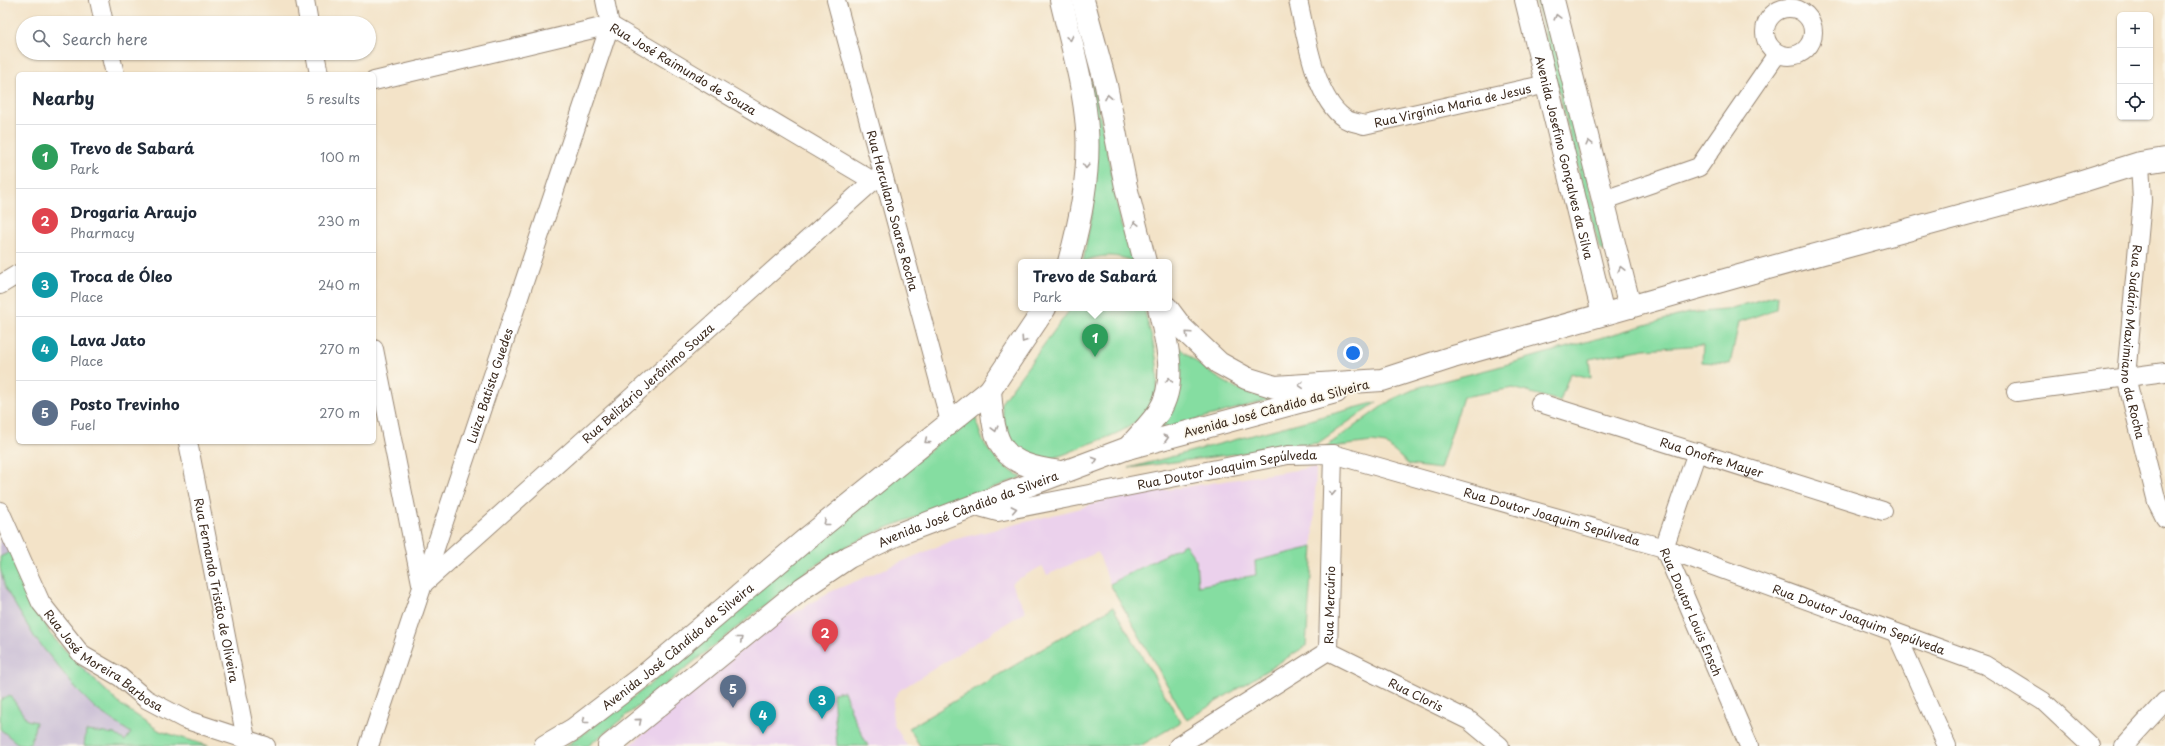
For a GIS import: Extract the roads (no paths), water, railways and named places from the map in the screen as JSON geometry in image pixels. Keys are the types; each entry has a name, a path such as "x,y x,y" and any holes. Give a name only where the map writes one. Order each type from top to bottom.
{"main road":[{"path":"1061,0 1082,90 1087,130 1083,203 1070,259"},
{"path":"1083,0 1106,85 1126,187 1144,259"},
{"name":"Avenida Josefino Gonçalves da Silva","path":"1526,0 1603,314"},
{"path":"1553,0 1630,307"},
{"path":"1169,311 1182,328 1219,363 1246,378 1275,387 1382,380 1453,357 1603,314 2050,191 2140,163 2165,159"},
{"name":"Avenida José Cândido da Silveira","path":"545,746 574,729 651,670 990,390 1043,311"},
{"path":"1128,448 1159,412 1169,387 1169,362 1160,311"},
{"name":"Avenida José Cândido da Silveira","path":"609,746 804,588 849,557 896,536 1128,448 1382,380"},
{"path":"990,390 992,419 998,441 1011,458 1033,468 1062,472"}],"street":[{"path":"100,0 103,16"},
{"path":"305,0 308,16"},
{"path":"605,0 610,25"},
{"name":"Rua Herculano Soares Rocha","path":"836,0 879,179 950,422"},
{"name":"Rua Virgínia Maria de Jesus","path":"1298,0 1319,83 1329,103 1344,119 1364,125 1547,84"},
{"name":"Rua José Raimundo de Souza","path":"376,81 610,25 879,179"},
{"name":"Luiza Batista Guedes","path":"369,746 610,25"},
{"path":"1604,200 1699,167 1777,54"},
{"path":"112,60 115,72"},
{"path":"316,60 319,72"},
{"name":"Rua Sudário Maximiano da Rocha","path":"2140,163 2142,201 2126,377 2158,502 2165,518"},
{"name":"Rua Belizário Jerônimo Souza","path":"422,585 879,179"},
{"path":"0,285 16,275"},
{"path":"376,359 422,585"},
{"path":"2016,392 2165,372"},
{"name":"Rua Onofre Mayer","path":"1540,404 1883,511"},
{"name":"Rua Fernando Tristão de Oliveira","path":"188,444 246,739"},
{"name":"Rua Doutor Louis Ensch","path":"1696,452 1664,548 1749,746"},
{"name":"Rua Doutor Joaquim Sepúlveda","path":"976,506 998,512 1288,455 1333,454 1664,548 1985,665 2043,701 2091,746"},
{"name":"Rua Mercúrio","path":"1178,746 1328,651 1333,454"},
{"name":"Rua José Moreira Barbosa","path":"0,511 41,603 82,655 120,677 146,699 184,719 266,746"},
{"path":"1896,632 1947,746"},
{"name":"Rua Cloris","path":"1328,651 1470,721 1500,746"},
{"path":"2124,746 2165,701"}],"place":[{"name":"Trevo de Sabará","path":"1095,357"},
{"name":"Drogaria Araujo","path":"825,652"},
{"name":"Posto Trevinho","path":"733,708"},
{"name":"Troca de Óleo","path":"822,719"},
{"name":"Lava Jato","path":"763,734"}]}
